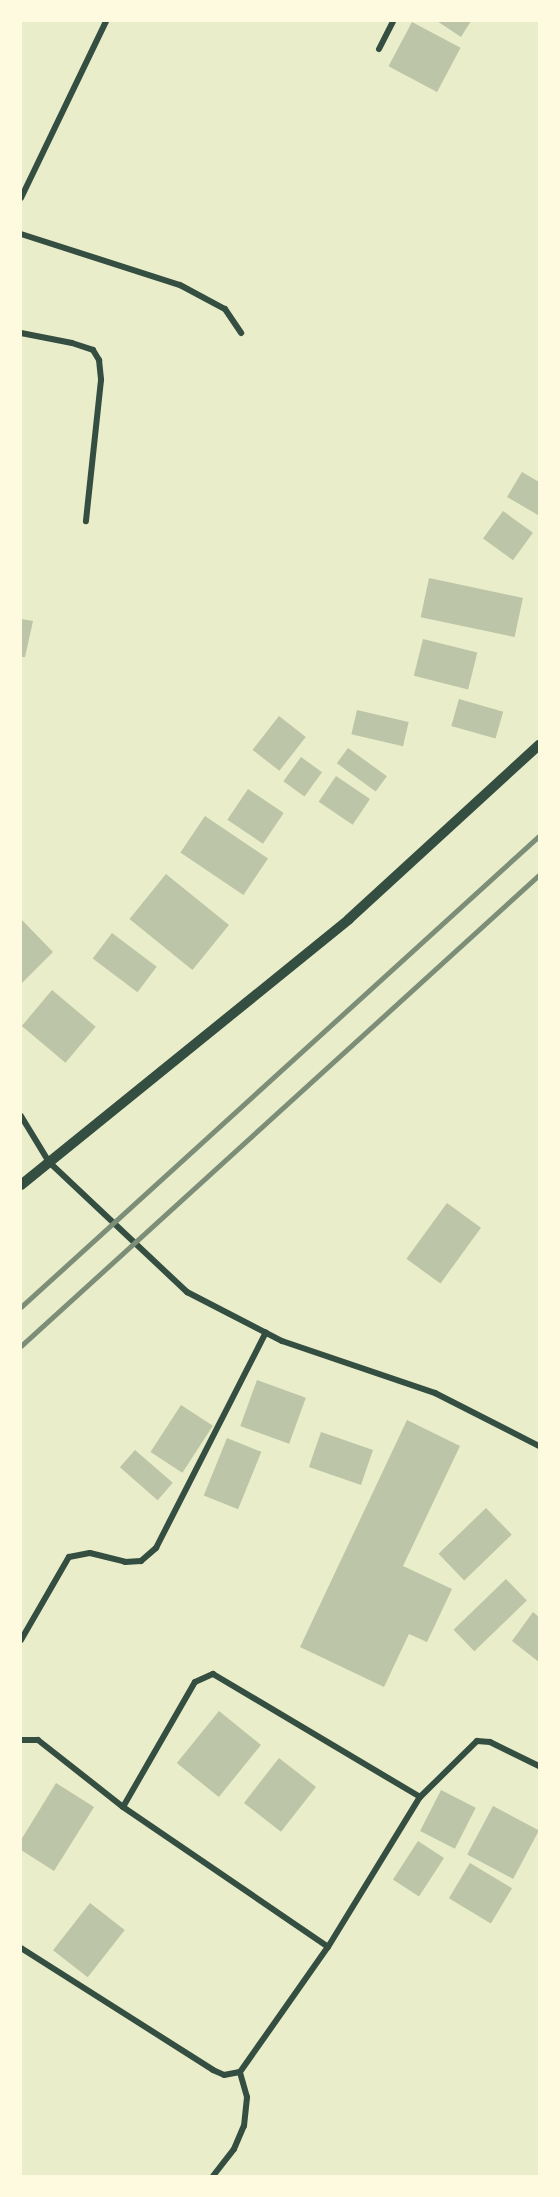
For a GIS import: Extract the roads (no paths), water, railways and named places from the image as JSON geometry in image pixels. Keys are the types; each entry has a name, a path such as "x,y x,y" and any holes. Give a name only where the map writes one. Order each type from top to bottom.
{"street":[{"path":"21,198 106,21"},
{"path":"379,49 393,21"},
{"path":"21,234 180,285 225,309 241,333"},
{"path":"21,333 93,350 99,360 101,380 86,521"},
{"path":"21,1185 349,919 539,745"},
{"path":"21,1116 49,1162 187,1292 266,1332 435,1393 539,1446"},
{"path":"21,1640 69,1557 90,1553 124,1562 141,1561 156,1548 266,1332"},
{"path":"123,1807 195,1682 213,1674 420,1797"},
{"path":"21,1740 38,1740 123,1807 328,1947"},
{"path":"21,1948 213,2070 224,2074 240,2072 328,1947 420,1797 482,1740 539,1766"},
{"path":"213,2176 234,2149 244,2126 247,2097 240,2072"}],"railway":[{"path":"21,1307 539,836"},
{"path":"21,1346 539,875"}]}
